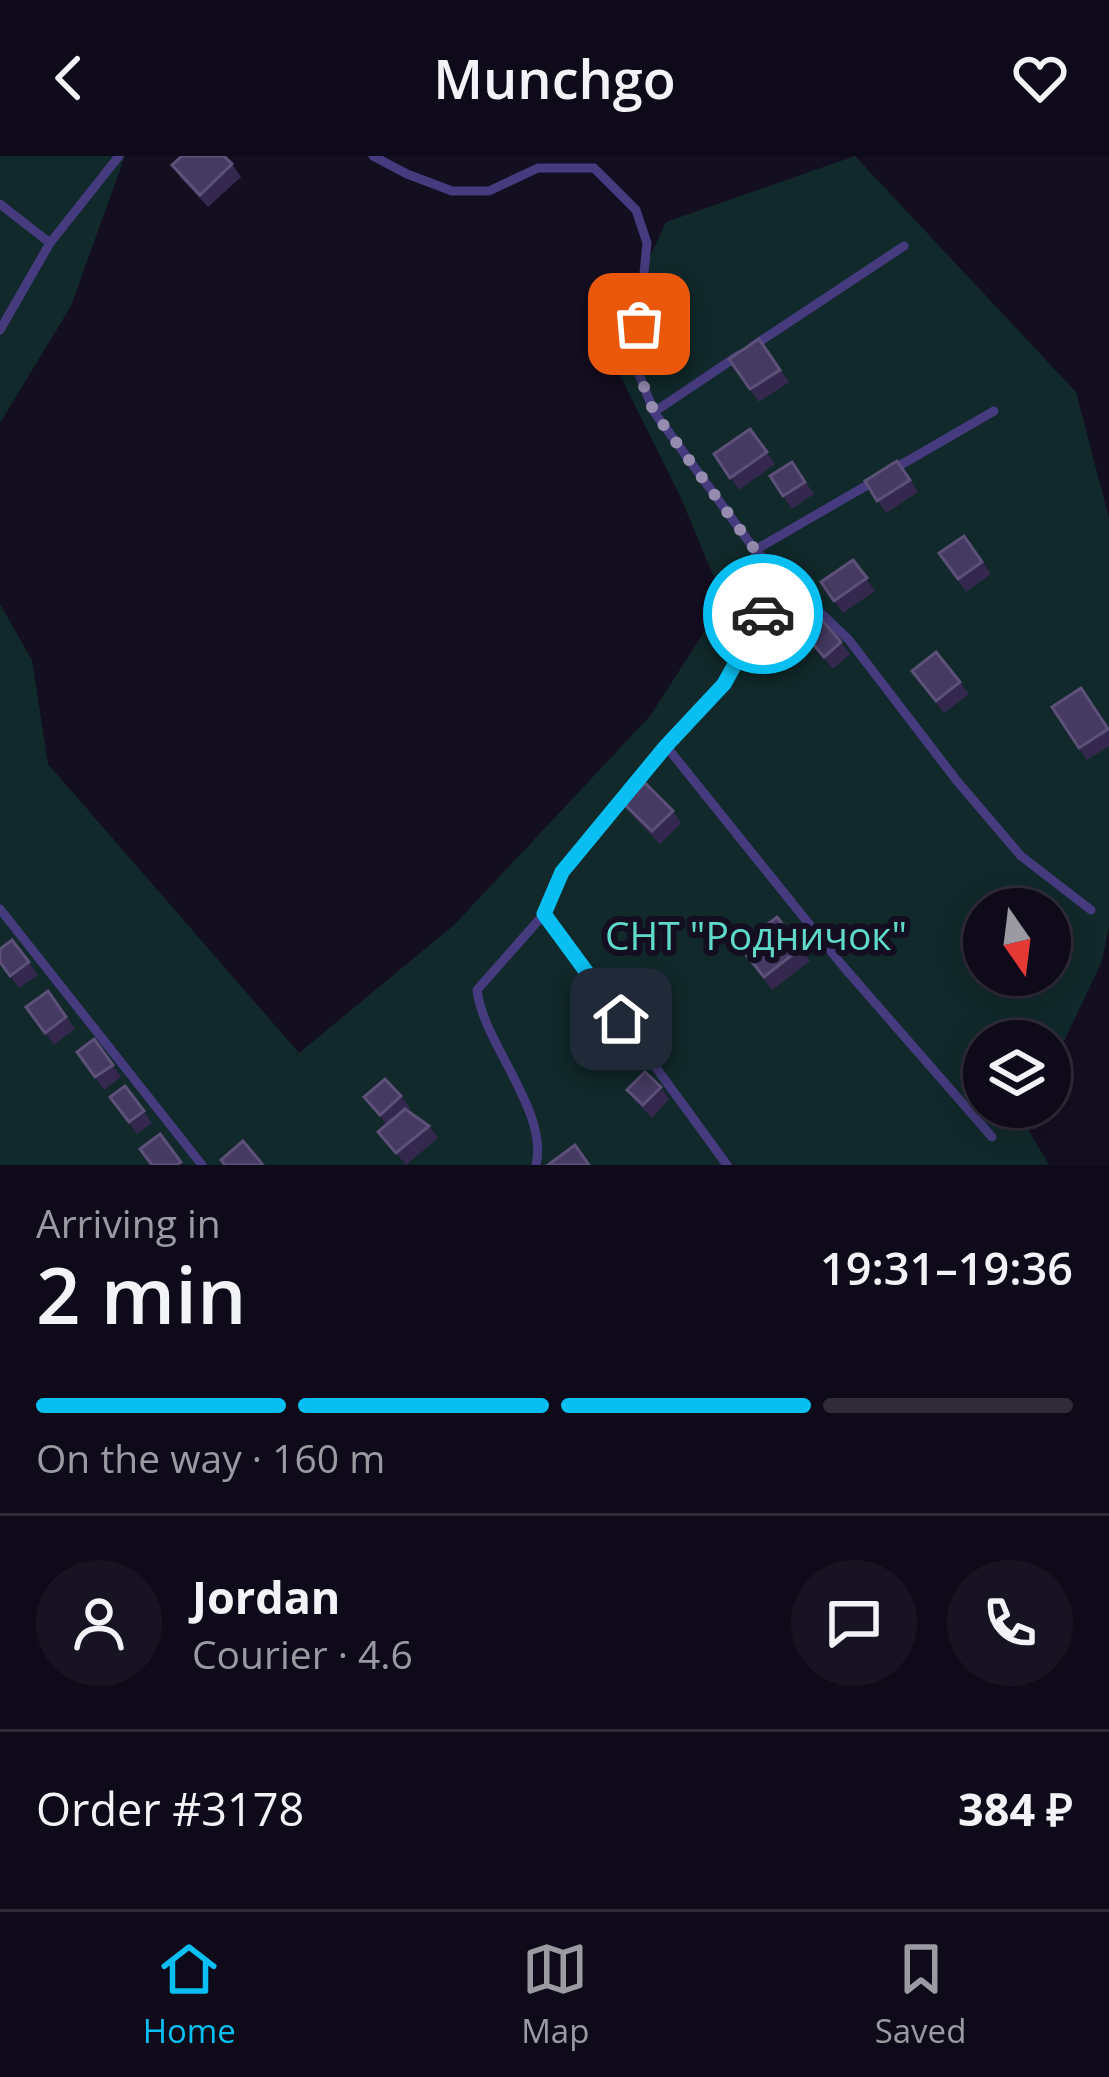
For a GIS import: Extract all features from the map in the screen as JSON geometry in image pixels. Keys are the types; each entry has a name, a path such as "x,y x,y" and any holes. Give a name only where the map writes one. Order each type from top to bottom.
{"lane":[{"path":"0,330 50,243 119,156"},
{"path":"373,156 452,191 489,191 538,168 594,168 636,210 647,243 635,364 654,412 755,550 850,640 957,781 1021,856 1091,910"},
{"path":"0,205 50,243"},
{"path":"654,412 904,246"},
{"path":"755,550 994,411"},
{"path":"536,1165 540,1148 511,1068 479,1012 477,990 544,914 562,872 724,684 764,615 755,550"},
{"path":"666,746 842,965 992,1137"},
{"path":"0,909 202,1165"},
{"path":"544,914 727,1165"}],"green space":[{"path":"0,156 125,156 71,306 0,423"},
{"name":"СНТ \"Родничок\"","path":"855,156 1076,392 1109,518 1109,926 1102,961 1071,1027 1071,1020 963,1020 963,1128 1027,1128 1049,1165 0,1165 0,604 32,660 48,764 299,1053 454,925 650,716 724,601 680,496 607,349 666,222"}],"building":[{"path":"182,156 224,156 232,164 200,195 172,165"},
{"path":"759,339 780,370 750,389 729,359"},
{"path":"750,429 767,452 730,478 714,454"},
{"path":"897,461 910,480 877,501 865,481"},
{"path":"792,462 805,482 783,496 770,476"},
{"path":"964,536 982,562 958,579 939,553"},
{"path":"853,560 867,578 834,601 821,582"},
{"path":"823,621 841,642 824,657 806,636"},
{"path":"936,652 960,682 936,701 912,671"},
{"path":"1081,688 1108,729 1079,748 1052,707"},
{"path":"645,783 673,811 652,831 624,804"},
{"path":"777,917 801,948 764,977 739,946"},
{"path":"12,940 29,962 10,976 0,962 0,949"},
{"path":"48,991 66,1017 45,1033 26,1007"},
{"path":"94,1039 113,1065 95,1077 77,1052"},
{"path":"645,1072 661,1087 643,1105 627,1090"},
{"path":"385,1079 401,1096 380,1115 364,1097"},
{"path":"125,1086 144,1111 129,1122 110,1097"},
{"path":"405,1109 429,1126 396,1153 378,1132"},
{"path":"160,1134 181,1162 152,1165 140,1149"},
{"path":"243,1141 263,1165 225,1165 221,1160"},
{"path":"575,1145 589,1165 548,1165"}],"way so far":[{"path":"639,324 635,364 654,412 755,550 763,614"}],"route":[{"path":"621,1019 544,914 562,872 724,684 763,614"}]}
